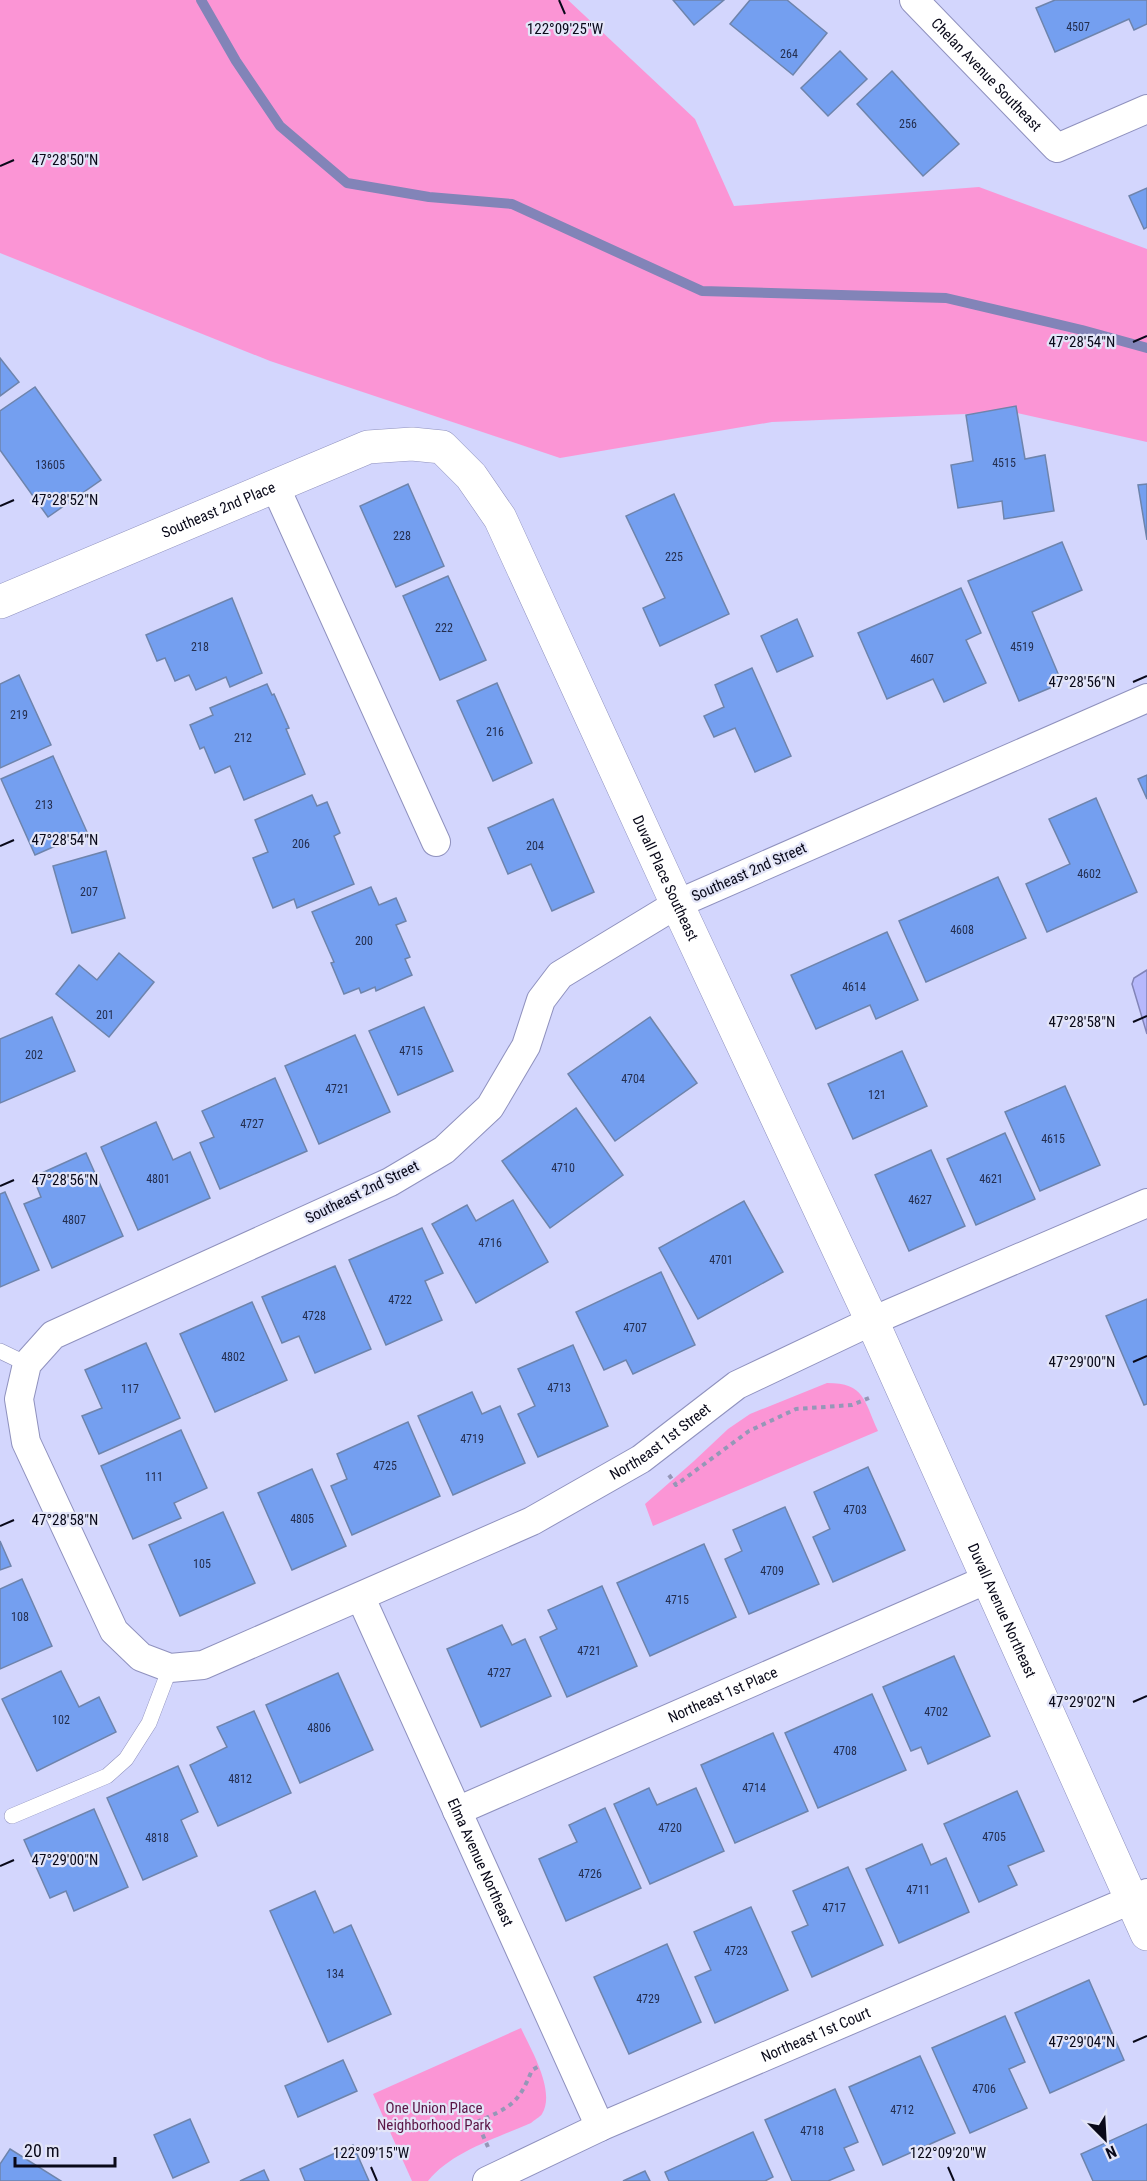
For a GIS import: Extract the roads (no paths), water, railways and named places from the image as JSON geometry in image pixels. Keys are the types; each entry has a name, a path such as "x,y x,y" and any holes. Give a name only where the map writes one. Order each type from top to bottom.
{"street":[{"name":"Chelan Avenue Southeast","path":"914,0 1057,148 1147,109"},
{"name":"Southeast 2nd Place","path":"2,598 368,447 412,444 442,447"},
{"name":"Duvall Place Southeast","path":"442,447 471,476 500,518 676,904 872,1321"},
{"path":"274,486 436,842"},
{"name":"Southeast 2nd Street","path":"27,1364 53,1335 390,1182 444,1150 490,1107 526,1046 541,1000 560,975 676,904 1147,698"},
{"name":"Northeast 1st Street","path":"170,1668 203,1665 361,1598 532,1521 651,1451 737,1385 872,1321 1147,1203"},
{"name":"Duvall Avenue Northeast","path":"872,1321 988,1579 1139,1896 1147,1934"},
{"path":"27,1364 19,1399 26,1442 109,1621 114,1631 141,1657 170,1668"},
{"name":"Northeast 1st Place","path":"457,1811 988,1579"},
{"name":"Elma Avenue Northeast","path":"361,1598 600,2127"},
{"name":"Northeast 1st Court","path":"494,2178 600,2127 1139,1896"}],"lane":[{"path":"0,1351 27,1364"},
{"path":"12,1816 107,1776 126,1759 149,1723 170,1668"}],"water":[{"path":"1147,970 1147,1034 1132,984 1134,978"}],"waterway":[{"path":"201,0 236,61 280,126 347,183 429,197 512,204 702,291 946,298 1147,348"}],"park label":[{"name":"One Union Place Neighborhood Park","path":"434,2116"}]}
